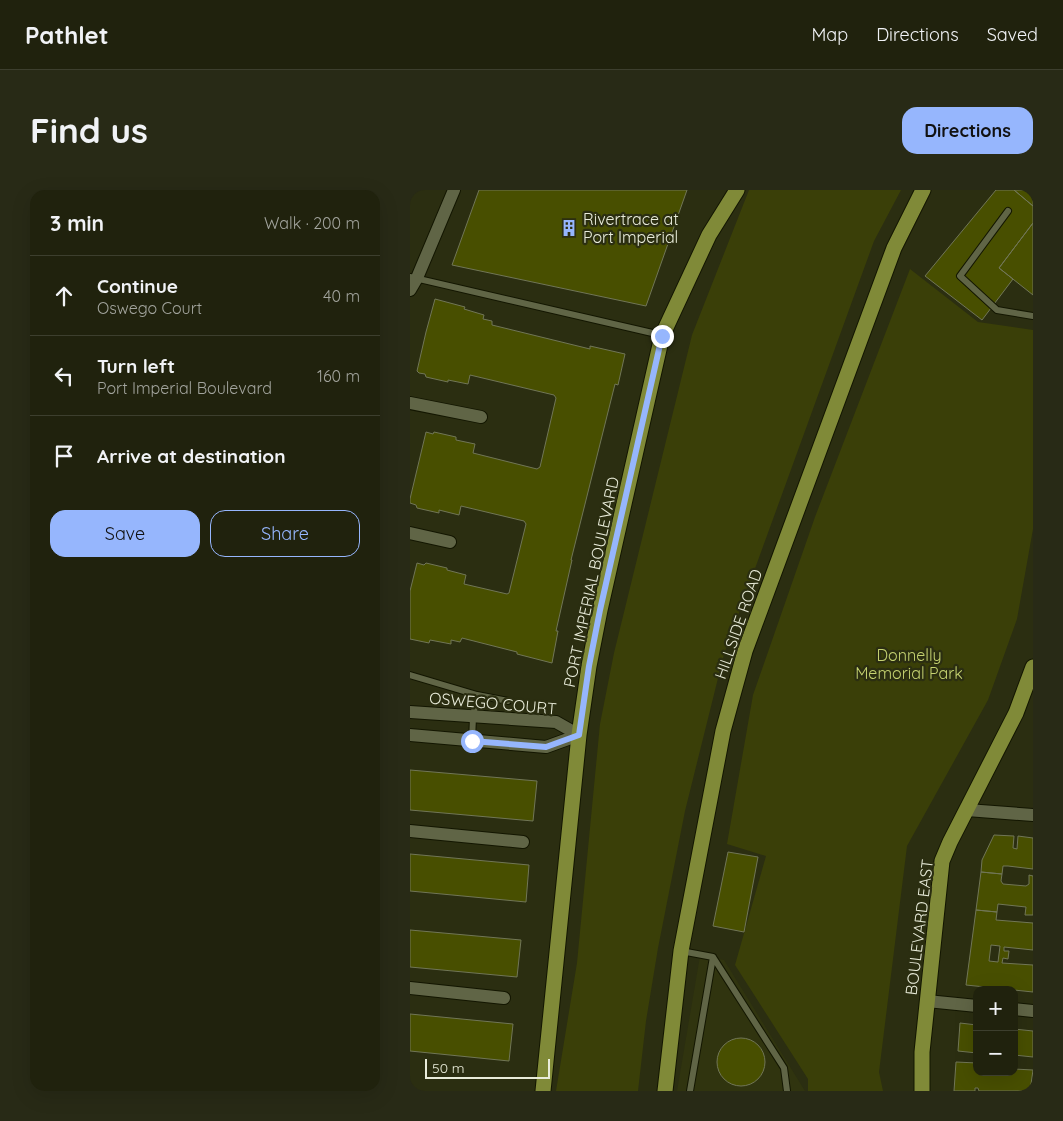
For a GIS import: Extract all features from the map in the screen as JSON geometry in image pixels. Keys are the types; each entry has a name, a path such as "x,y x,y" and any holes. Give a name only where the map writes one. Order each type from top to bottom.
{"main road":[{"name":"PORT IMPERIAL BOULEVARD","path":"544,1091 579,735 589,666 600,610 662,336 709,235 737,190"},
{"name":"HILLSIDE ROAD","path":"665,1091 681,952 723,731 745,651 894,248 922,190"},
{"name":"BOULEVARD EAST","path":"922,1091 922,1052 942,861 1016,713 1033,667"}],"street":[{"path":"410,290 413,278 454,190"},
{"path":"410,403 481,417"},
{"path":"410,533 450,542"},
{"name":"OSWEGO COURT","path":"410,712 556,722 579,735"},
{"name":"OSWEGO COURT","path":"410,735 546,747 579,735"},
{"path":"967,810 1033,815"},
{"path":"410,830 523,842"},
{"path":"410,988 504,998"},
{"path":"927,1001 973,1006"},
{"path":"1018,1009 1033,1011"}],"lane":[{"path":"1008,211 960,276 997,310 1033,316"},
{"path":"413,278 662,336"},
{"path":"410,675 477,695 508,701"},
{"path":"472,741 473,717 477,695"},
{"path":"681,952 713,957 784,1068 787,1091"},
{"path":"690,1091 713,957"}],"shaded area":[{"path":"700,956 724,960 805,1091 677,1091"}],"green space":[{"path":"749,190 901,190 874,241 724,654 685,811 658,948 646,1021 638,1091 556,1091 577,963 600,724 614,653 692,335"},
{"name":"Donnelly Memorial Park","path":"910,269 978,322 1033,330 1033,529 1017,619 988,700 907,846 879,1072 883,1091 808,1091 808,1079 735,965 766,856 727,844 753,695 815,517"}],"building":[{"name":"Rivertrace at Port Imperial","path":"479,190 687,190 646,306 452,265"},
{"path":"996,190 1014,190 1033,206 1033,223 999,268 1013,279 982,320 925,276"},
{"path":"1014,190 1033,190 1033,206"},
{"path":"1033,223 1033,295 999,268"},
{"path":"435,299 465,307 464,309 484,315 483,319 492,321 492,325 590,349 590,346 625,354 618,385 615,384 571,560 556,631 558,631 552,663 462,638 460,642 451,640 451,644 430,640 429,643 410,639 410,591 417,563 447,568 447,570 466,575 464,584 507,594 509,593 526,524 524,521 461,506 459,515 439,510 439,513 417,508 416,505 410,503 426,432 456,437 456,440 475,444 473,453 537,469 540,467 556,398 554,395 470,375 468,384 448,380 448,382 426,377 425,374 419,373 417,371"},
{"path":"410,770 537,781 533,821 410,810"},
{"path":"994,835 1014,836 1013,848 1017,849 1018,836 1033,838 1033,869 1003,866 1002,874 981,872 982,860"},
{"path":"728,852 758,857 744,932 713,926"},
{"path":"410,854 529,865 526,902 410,891"},
{"path":"981,872 1002,874 1001,881 1003,884 1026,886 1029,884 1029,875 1033,876 1033,915 1025,915 1026,907 998,904 997,912 976,910"},
{"path":"976,910 997,912 996,920 1033,923 1033,950 1004,947 1004,951 1009,951 1008,959 1003,958 1002,963 1033,965 1033,992 1018,990 1018,986 966,985","holes":["991,945 1000,946 998,962 989,961"]},
{"path":"410,930 521,940 517,977 410,967"},
{"path":"410,1014 513,1024 509,1061 410,1051"},
{"path":"960,1023 973,1025 973,1053 958,1051"},
{"path":"1018,1029 1033,1031 1033,1057 1018,1055"},
{"path":"741,1038 750,1040 758,1045 763,1053 765,1062 763,1071 758,1079 750,1084 741,1086 732,1084 724,1079 719,1071 717,1062 719,1053 724,1045 732,1040"},
{"path":"956,1062 973,1063 973,1076 1018,1076 1018,1069 1033,1070 1030,1091 979,1091 978,1088 975,1088 975,1091 954,1091"}],"place":[{"name":"Rivertrace at Port Imperial","path":"569,228"}],"route":[{"path":"472,741 546,747 579,735 589,666 600,610 662,336"}]}
